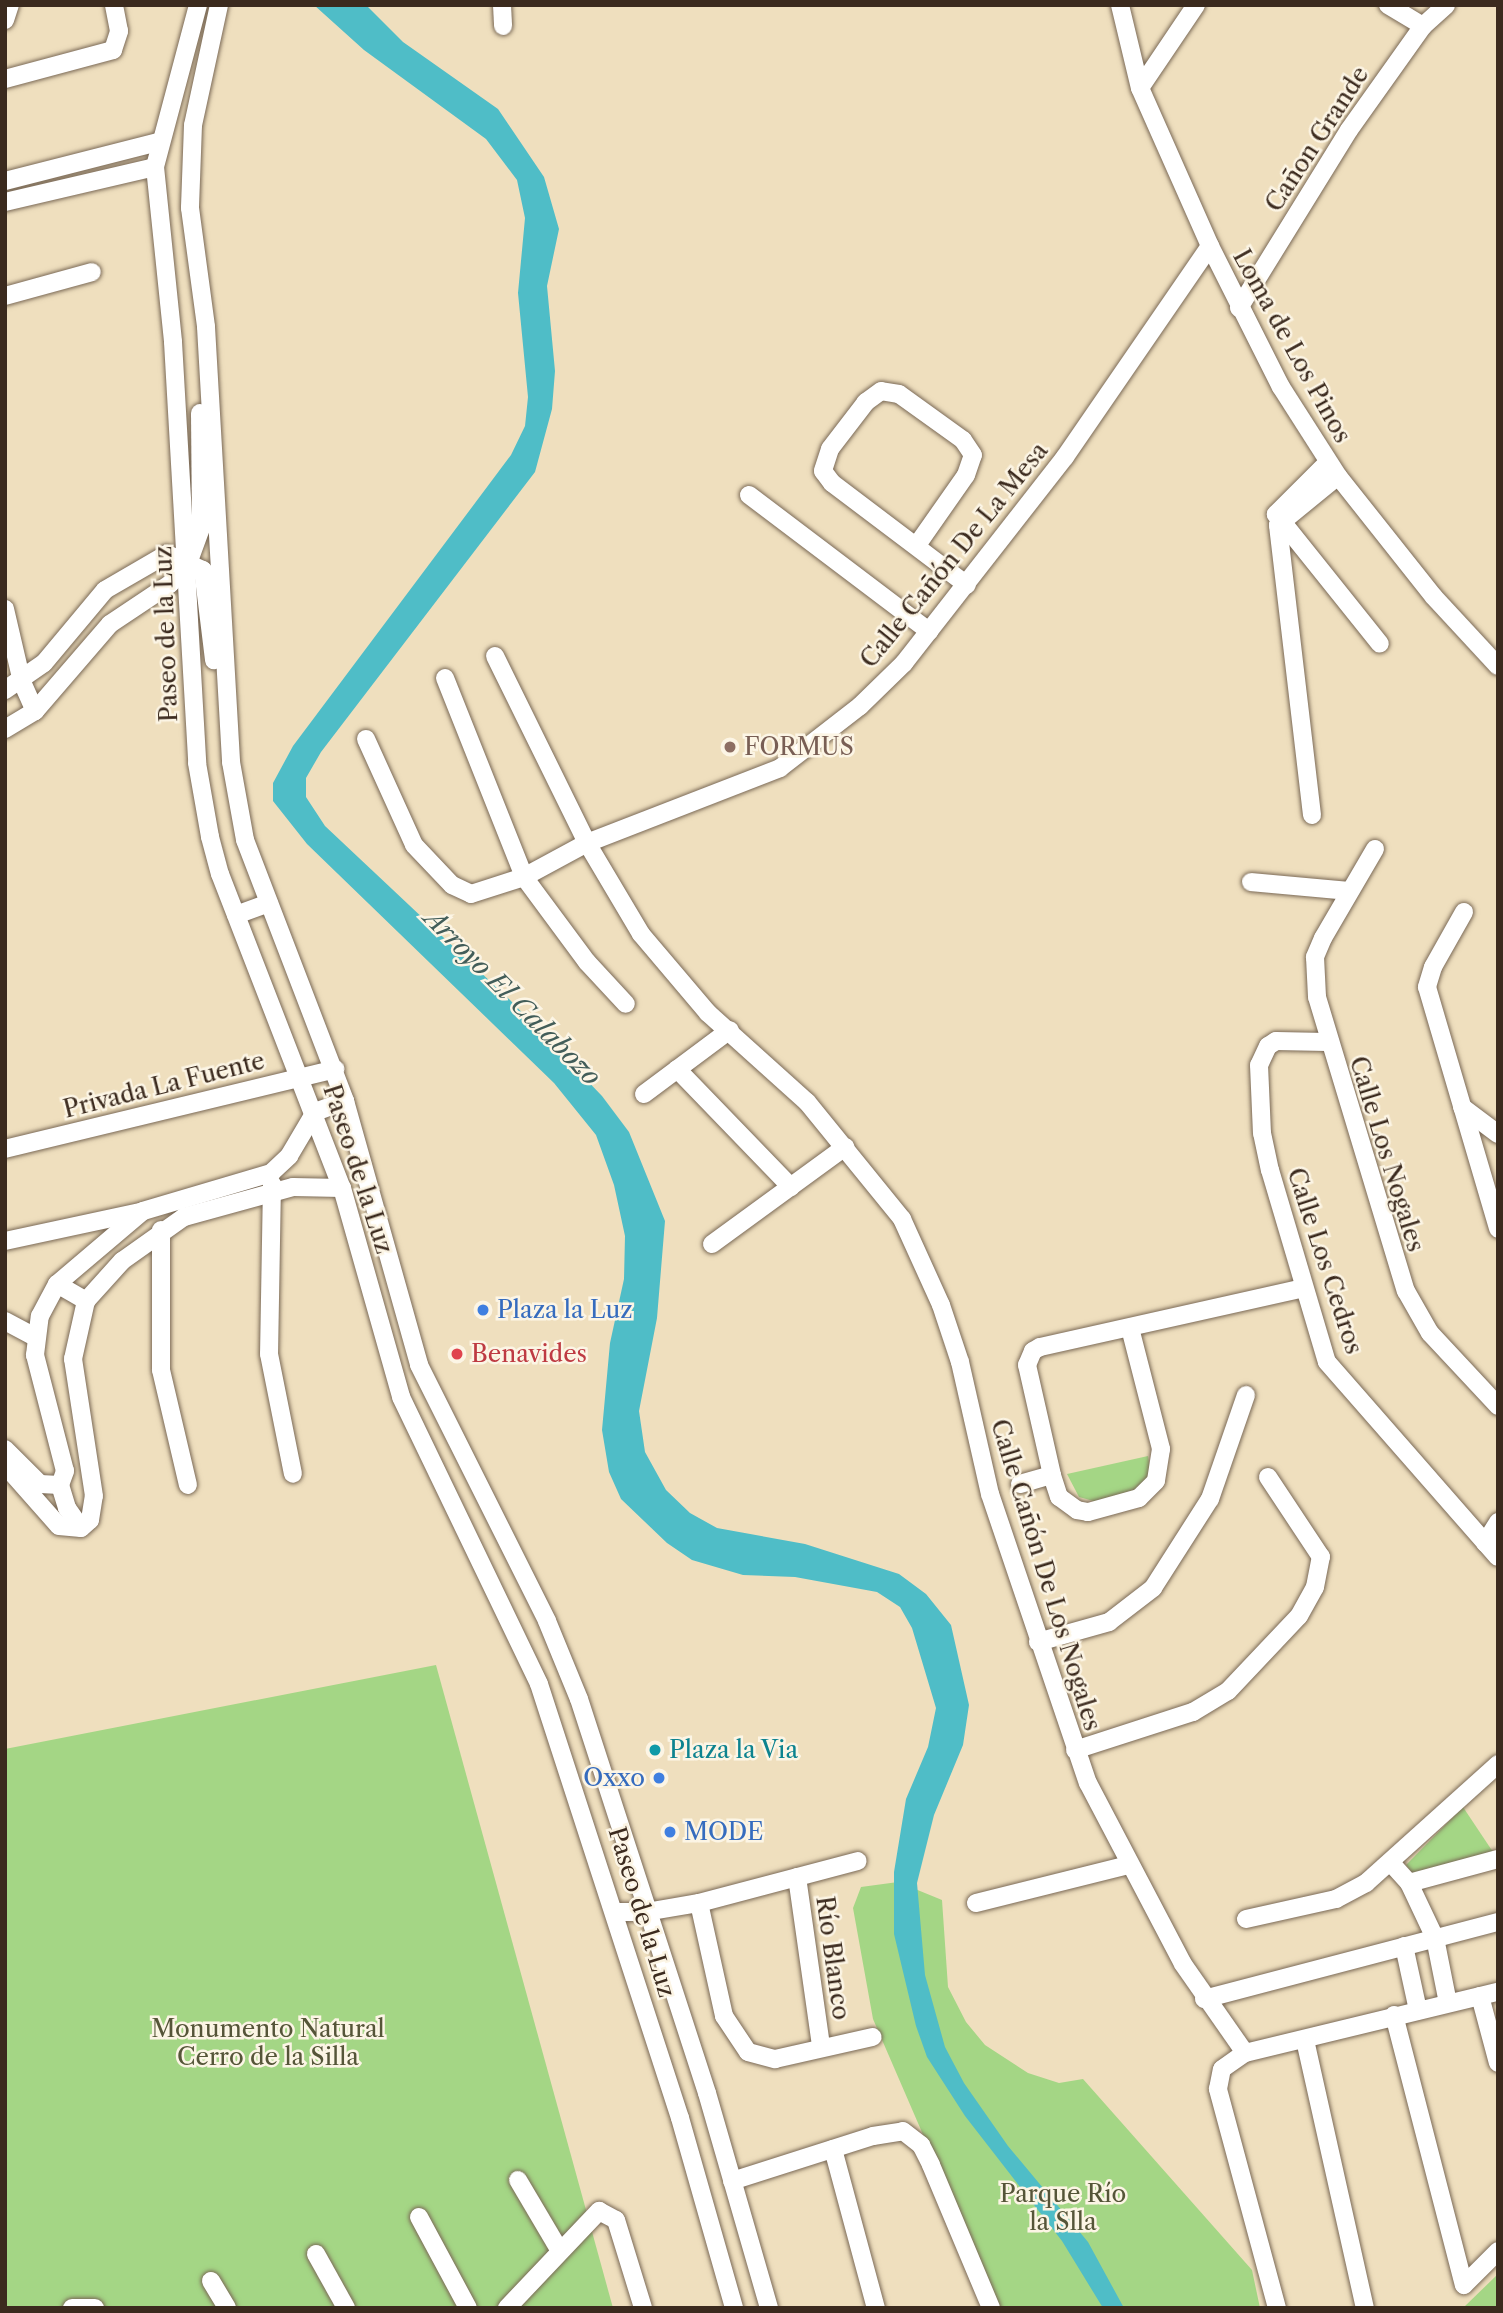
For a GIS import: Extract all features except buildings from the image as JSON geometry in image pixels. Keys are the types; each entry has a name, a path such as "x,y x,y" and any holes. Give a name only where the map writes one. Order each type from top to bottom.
{"street":[{"path":"5,20 10,5"},
{"path":"5,79 113,50 119,31 114,5"},
{"name":"Paseo de la Luz","path":"198,5 158,142 155,167 173,342 189,561 197,764 220,874 316,1112 342,1188 401,1397 532,1665 616,1912 734,2308"},
{"name":"Paseo de la Luz","path":"219,5 193,125 189,182 208,376 226,689 236,797 254,869 335,1069 419,1365 547,1621 617,1809 646,1912 732,2181 769,2308"},
{"path":"502,5 503,26"},
{"name":"Loma de Los Pinos","path":"1120,5 1140,88 1239,308 1333,469 1434,597 1498,666"},
{"path":"1140,88 1196,5"},
{"path":"1388,5 1423,26"},
{"name":"Cañon Grande","path":"1239,308 1349,130 1423,26 1446,5"},
{"path":"5,181 158,142"},
{"path":"116,152 117,175"},
{"path":"5,202 155,167"},
{"name":"Calle Cañón De La Mesa","path":"366,739 414,845 452,885 471,894 524,877 587,843 780,768 860,706 929,631 1065,457 1210,246"},
{"path":"5,296 92,272"},
{"path":"5,729 35,711 110,624 170,584 189,561 201,528 199,436 208,376"},
{"path":"917,545 965,475 973,455 963,440 899,394 881,391 866,402 830,449 823,471 832,483 967,584"},
{"path":"1279,520 1333,469"},
{"path":"749,495 929,631"},
{"path":"1279,520 1380,644"},
{"path":"1279,520 1312,815"},
{"path":"5,690 22,682 44,663 94,602 147,563 167,554 189,561 203,570 211,645 226,689"},
{"path":"147,563 155,594"},
{"path":"94,602 110,624"},
{"path":"5,609 9,642 35,711"},
{"name":"Calle Cañón De Los Nogales","path":"495,656 587,843 641,934 708,1013 807,1102 902,1219 941,1305 960,1362 977,1453 1075,1750 1128,1866 1204,1998 1245,2053"},
{"path":"445,678 524,877 587,962 626,1004"},
{"name":"Calle Los Nogales","path":"1375,849 1349,891 1315,957 1314,977 1327,1042 1406,1291 1430,1333 1498,1406"},
{"path":"1251,882 1349,891"},
{"path":"236,915 269,903"},
{"path":"1464,912 1433,967 1427,987 1498,1229"},
{"path":"643,1094 730,1030"},
{"name":"Calle Los Cedros","path":"1327,1042 1276,1041 1268,1046 1259,1065 1262,1133 1303,1288 1327,1362 1341,1382 1498,1557"},
{"name":"Privada La Fuente","path":"5,1149 335,1069"},
{"path":"677,1069 791,1186"},
{"path":"5,1241 143,1211 271,1173 289,1156 316,1112 345,1101"},
{"path":"1462,1107 1498,1134"},
{"path":"712,1244 845,1147"},
{"path":"271,1173 273,1194 269,1354 293,1474"},
{"path":"5,1465 47,1517 59,1526 80,1528 90,1520 94,1496 74,1382 76,1337 86,1301 115,1268 162,1230 204,1210 309,1185 342,1188"},
{"path":"80,1528 67,1508 60,1485 65,1471 42,1390 35,1337 57,1284 143,1211"},
{"path":"162,1230 161,1370 188,1485"},
{"path":"363,1259 387,1253"},
{"path":"57,1284 86,1301"},
{"path":"1130,1328 1161,1449 1156,1481 1139,1498 1088,1512 1066,1506 1052,1475 1029,1378 1029,1355 1040,1347 1303,1288"},
{"path":"5,1321 35,1337"},
{"path":"42,1390 74,1382"},
{"path":"1038,1642 1109,1622 1153,1588 1210,1499 1245,1395"},
{"path":"5,1449 40,1484 60,1485"},
{"path":"1020,1484 1052,1475"},
{"path":"1075,1750 1193,1712 1234,1686 1299,1616 1319,1576 1321,1557 1268,1478"},
{"path":"1485,1543 1498,1522"},
{"path":"1246,1919 1335,1899 1391,1863 1498,1764"},
{"path":"585,1815 617,1809"},
{"path":"1409,1883 1498,1859"},
{"path":"616,1912 646,1912 699,1903 858,1861"},
{"path":"1391,1863 1409,1883 1435,1938 1448,2003"},
{"path":"976,1903 1128,1866"},
{"name":"Río Blanco","path":"797,1877 821,2046"},
{"path":"699,1903 724,2016 748,2052 775,2059 821,2046 873,2037"},
{"path":"1204,1998 1498,1922"},
{"path":"1404,1946 1418,2010"},
{"path":"1277,2308 1217,2084 1228,2062 1245,2053 1489,1994 1498,2063"},
{"path":"1394,2015 1464,2285 1498,2251"},
{"path":"1305,2040 1365,2308"},
{"path":"732,2181 832,2149 903,2131 914,2137 931,2165 991,2308"},
{"path":"832,2149 876,2308"},
{"path":"518,2180 560,2251"},
{"path":"507,2308 592,2213 606,2211 616,2220 643,2308"},
{"path":"419,2217 468,2308"},
{"path":"316,2254 346,2308"},
{"path":"211,2281 227,2308"},
{"path":"72,2308 95,2308"}],"green space":[{"path":"1148,1456 1151,1475 1140,1493 1097,1502 1079,1497 1067,1474"},
{"name":"Monumento Natural Cerro de la Silla","path":"436,1665 613,2308 5,2308 5,1749"},
{"path":"1463,1807 1493,1852 1414,1875 1406,1865"},
{"name":"Parque Río la Slla","path":"898,1882 942,1900 948,1987 966,2022 985,2045 1028,2073 1059,2083 1083,2079 1252,2270 1260,2308 998,2308 873,2019 853,1908 861,1887"},
{"path":"1498,2274 1498,2308 1463,2308"}],"water":[{"path":"314,5 366,5 403,42 498,109 544,177 559,229 547,286 555,371 552,409 535,472 321,752 306,778 306,797 325,826 510,1000 602,1096 629,1132 665,1221 657,1318 639,1411 645,1452 666,1490 690,1513 717,1528 805,1544 899,1574 926,1594 951,1625 969,1705 963,1745 934,1815 917,1883 925,1975 945,2047 964,2083 1008,2146 1088,2242 1124,2308 1103,2308 1062,2241 965,2116 927,2057 916,2026 894,1934 894,1872 906,1799 928,1747 936,1708 912,1628 900,1607 877,1592 795,1577 743,1575 692,1560 667,1543 621,1499 609,1472 602,1430 610,1343 624,1279 625,1236 614,1185 596,1135 554,1083 307,844 273,801 273,783 293,746 511,455 525,426 528,397 518,293 525,218 517,180 486,139 364,50"}],"place":[{"name":"FORMUS","path":"730,747"},
{"name":"Plaza la Luz","path":"483,1310"},
{"name":"Benavides","path":"457,1354"},
{"name":"Plaza la Via","path":"655,1750"},
{"name":"Oxxo","path":"659,1778"},
{"name":"MODE","path":"670,1832"}],"water label":[{"name":"Arroyo El Calabozo","path":"512,998"}]}
